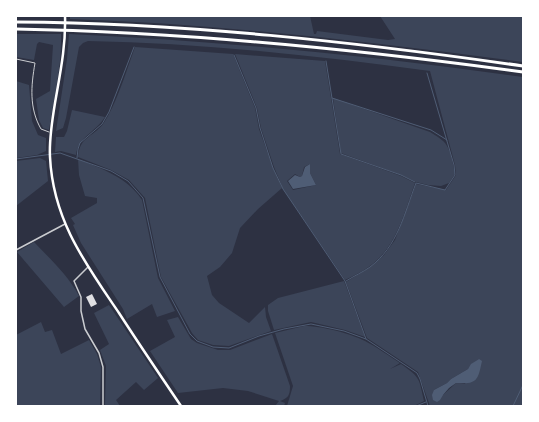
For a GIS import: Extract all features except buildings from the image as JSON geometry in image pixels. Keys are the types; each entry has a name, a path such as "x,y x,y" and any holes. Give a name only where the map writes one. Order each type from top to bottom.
{"highway":[{"path":"16,22 87,23 193,29 388,48 523,66"},
{"path":"16,29 86,30 193,36 299,45 523,72"}],"main road":[{"path":"65,16 65,44 50,146 50,158 56,200 65,224 88,267 181,406"}],"street":[{"path":"16,250 65,224"},
{"path":"88,267 74,281 81,297 80,311 85,329 99,353 103,367 103,406"}],"lane":[{"path":"16,59 35,63 31,90 36,122 41,129 51,133"}],"shaded area":[{"path":"70,16 310,16 314,34 316,34 317,31 388,40 395,39 380,16 523,16 523,62 297,35 127,21 70,19"},
{"path":"16,34 61,34 59,70 49,130 43,128 39,120 36,99 50,91 53,45 39,42 37,44 34,60 16,57"},
{"path":"69,34 297,50 410,62 523,77 523,406 430,406 418,372 367,338 346,282 370,267 384,255 395,240 416,184 446,190 456,175 455,165 430,71 345,60 217,47 88,41 79,47 66,118 63,128 56,131 67,59","holes":["479,359 465,384 456,383 443,395 434,390 468,369"]},
{"path":"135,47 233,54 255,108 259,129 282,188 258,209 240,228 232,253 220,267 207,276 212,295 219,303 249,323 265,307 266,317 271,331 229,346 213,345 198,340 192,333 161,277 145,198 129,180 111,170 78,157 81,145 87,138 99,129 108,116 121,87"},
{"path":"235,54 325,61 340,154 401,176 415,183 403,217 387,249 379,258 358,274 345,280 283,189 261,128 257,108","holes":["310,164 310,173 316,185 293,190 287,181 295,174 300,177 302,176 304,167"]},
{"path":"16,81 29,85 32,121 38,135 46,138 46,151 37,155 16,158"},
{"path":"333,98 430,132 440,138 449,149 455,174 449,183 441,186 416,182 341,153"},
{"path":"72,110 105,117 80,143 76,155 61,151 55,152 56,137 64,137"},
{"path":"40,158 46,161 48,181 16,206 16,161"},
{"path":"78,159 105,170 129,185 142,200 158,278 175,311 157,317 152,304 127,319 123,309 81,243 73,225 75,224 71,218 97,203 97,198 85,196 79,175"},
{"path":"310,164 310,173 316,185 293,189 288,181 295,175 300,177 302,176 305,167"},
{"path":"34,242 64,274 75,288 79,296 64,307 17,252"},
{"path":"344,281 365,337 345,330 311,322 274,330 268,311 268,305 278,298"},
{"path":"109,305 158,378 144,390 136,382 116,400 120,406 105,406 106,366 100,350 109,344 94,313"},
{"path":"178,317 191,339 197,343 218,350 230,350 272,334 290,386 288,396 280,401 285,403 284,406 275,406 279,401 248,391 223,388 178,393 150,351 175,337 167,320"},
{"path":"41,322 45,332 52,330 61,354 89,340 97,354 101,367 100,406 16,406 16,335"},
{"path":"304,326 319,327 343,333 359,338 378,349 400,363 390,369 401,364 416,376 420,383 424,401 414,406 287,406 293,386 275,333"},
{"path":"479,359 482,361 476,380 469,383 456,383 449,388 440,400 437,402 433,400 432,395 434,390 468,369 471,364"}],"waterway":[{"path":"77,158 80,143 102,124 109,112 134,47"},
{"path":"234,55 256,108 260,128 273,168 283,189 345,281 366,339"},
{"path":"326,61 341,154 401,175 415,182"},
{"path":"346,281 370,267 380,259 399,229 416,183 445,190 455,175 454,165 427,73"},
{"path":"332,98 431,130 447,140"},
{"path":"16,159 60,153 111,171 128,181 143,198 160,277 190,334 197,341 213,347 229,348 259,336 311,324 344,331 366,339 417,373 428,406"},
{"path":"513,406 523,385"},
{"path":"416,406 426,402"}]}
